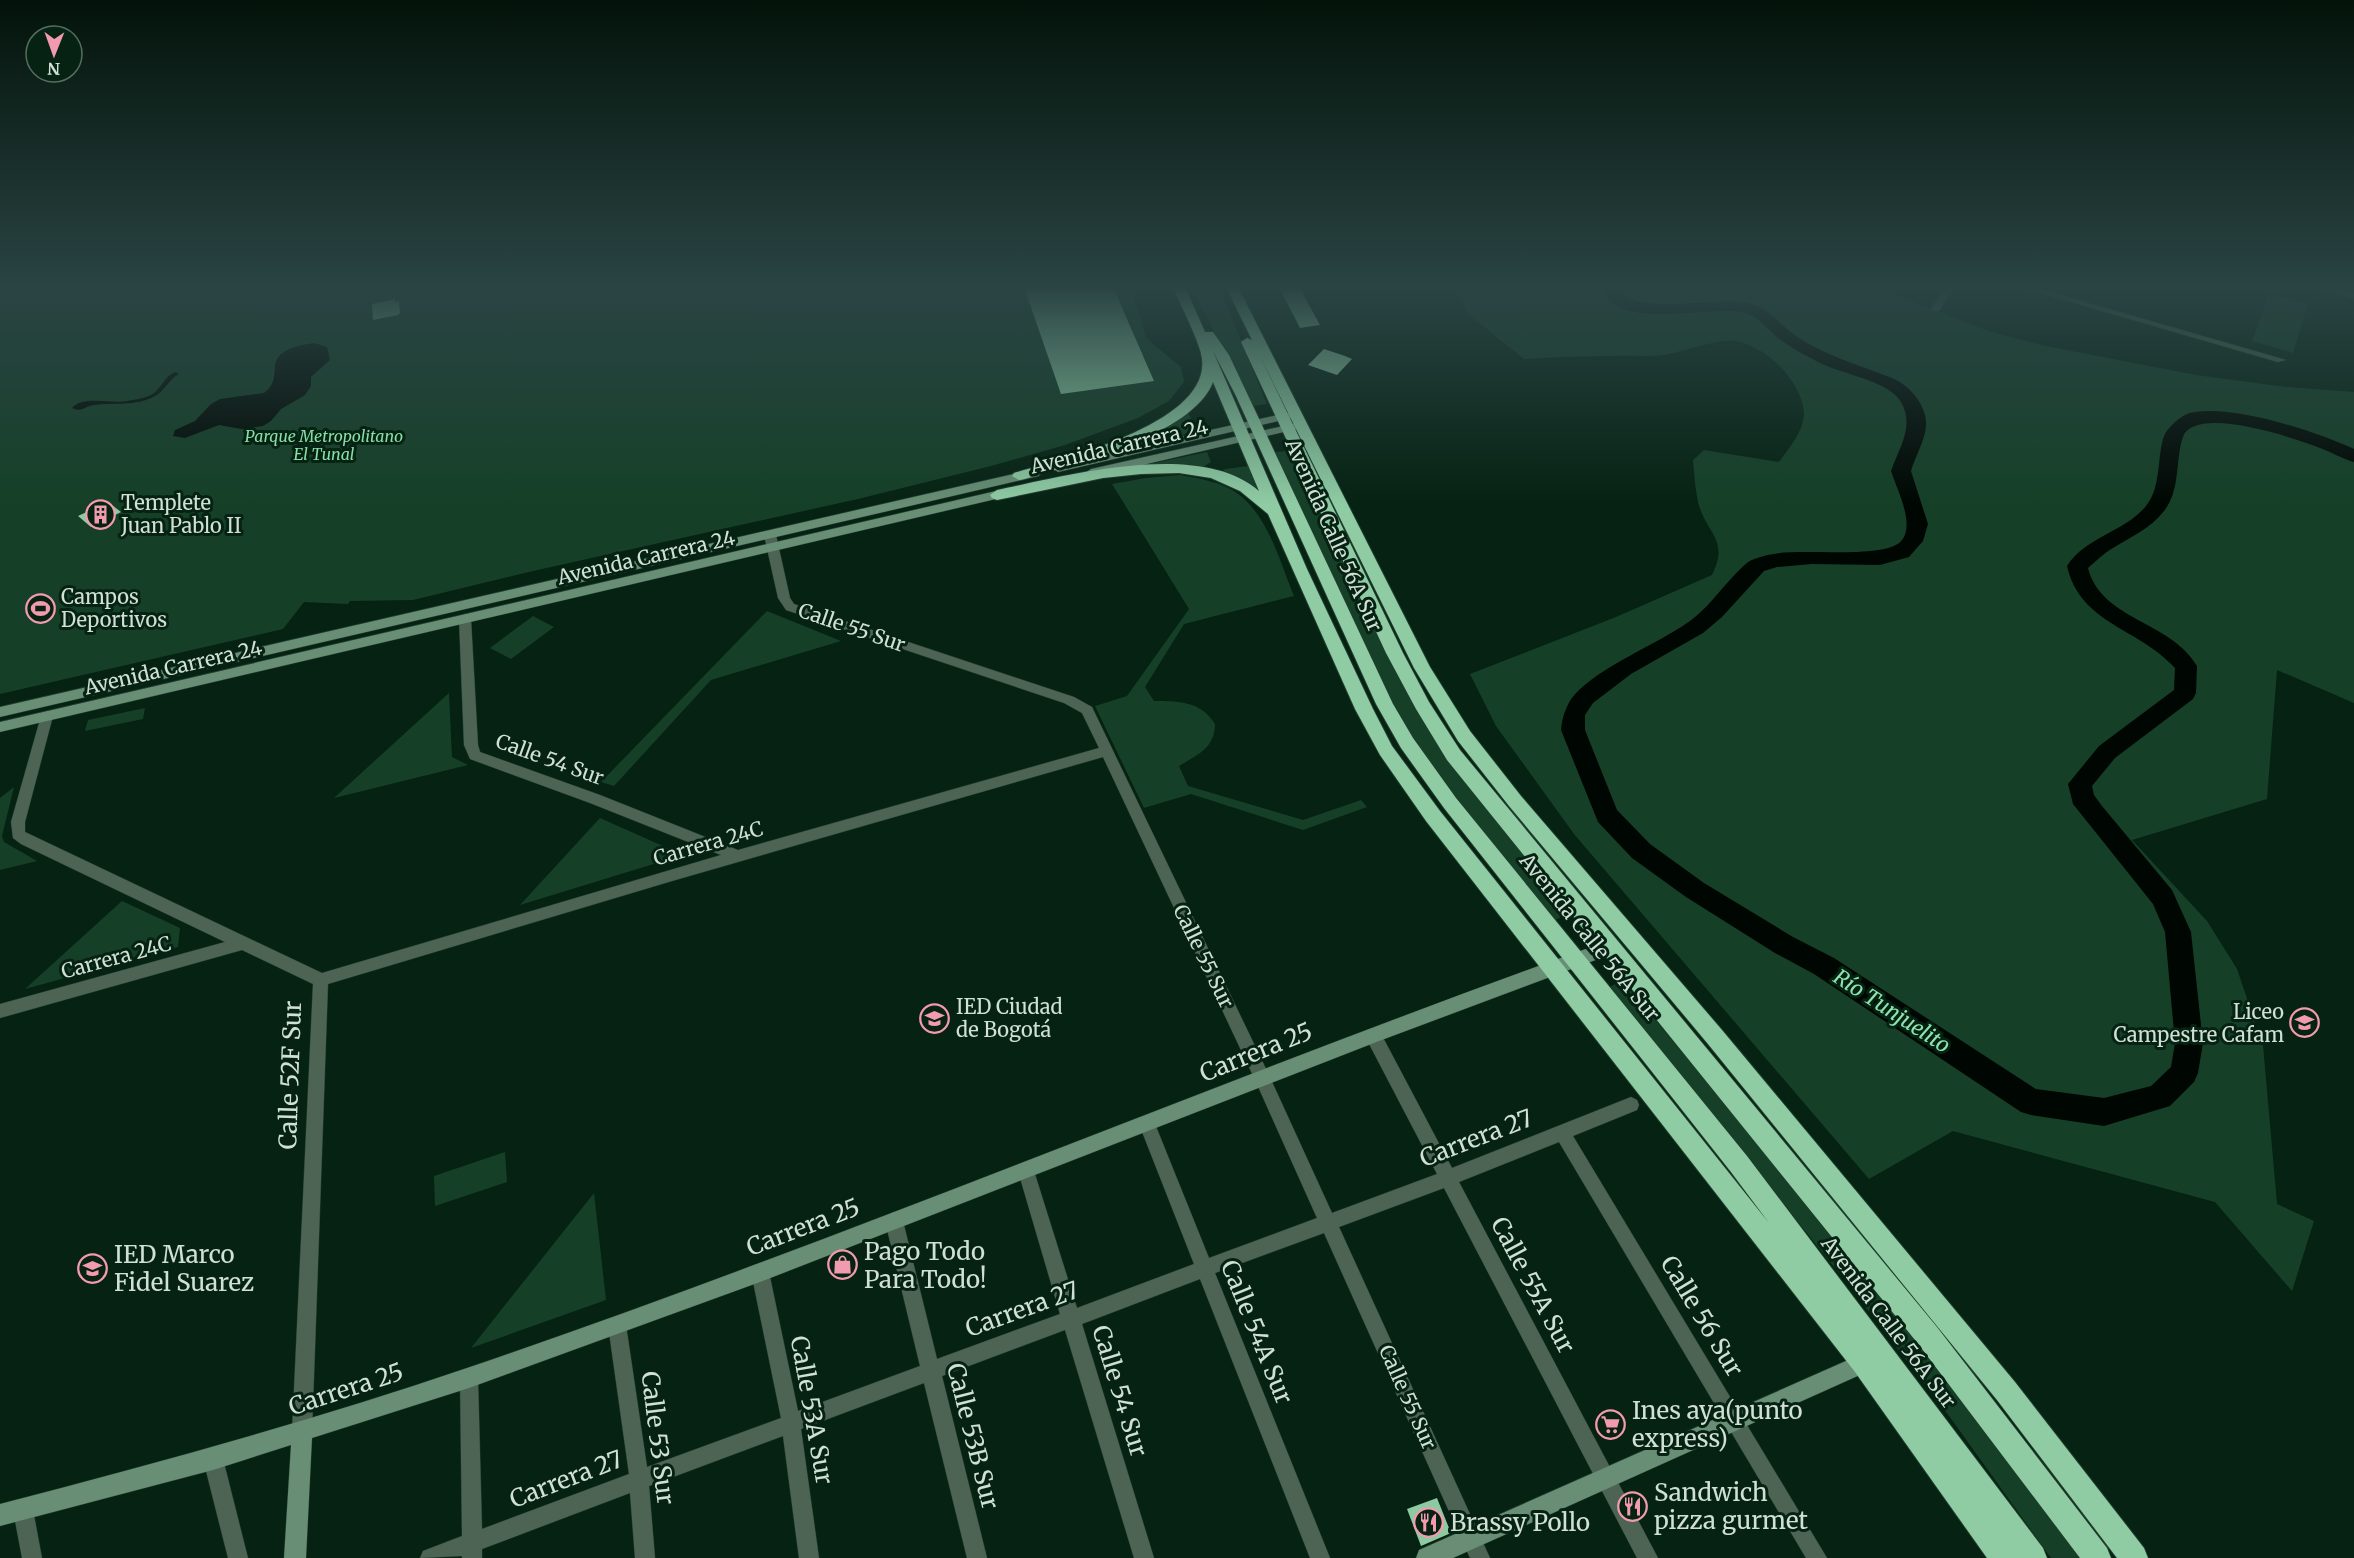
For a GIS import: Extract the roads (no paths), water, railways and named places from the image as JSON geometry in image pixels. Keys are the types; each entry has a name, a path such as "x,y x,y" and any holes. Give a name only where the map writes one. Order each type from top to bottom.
{"highway":[{"path":"1019,476 1117,443 1170,418 1189,405 1203,389 1209,370 1209,360"},
{"path":"1210,360 1279,521 1374,729 1424,805 1555,968 1864,1363 2003,1558"},
{"name":"Avenida Calle 56A Sur","path":"1224,360 1364,663 1416,757 1450,803 1739,1164 2033,1558"},
{"path":"1259,360 1291,421"},
{"path":"1264,360 1291,421"},
{"name":"Avenida Calle 56A Sur","path":"1291,421 1365,592 1412,688 1444,742 1471,779 1928,1336 2097,1558"},
{"name":"Avenida Calle 56A Sur","path":"1291,421 1439,698 1484,763 2006,1391 2134,1558"},
{"path":"997,495 1147,468 1185,468 1223,477 1245,487 1263,502 1279,521"},
{"path":"1365,592 1400,624"},
{"path":"1416,757 1424,805"},
{"path":"1673,1120 1739,1164"},
{"path":"1785,1160 1889,1248"}],"main road":[{"name":"Avenida Carrera 24","path":"0,728 465,619 1019,476 1291,421"},
{"name":"Avenida Carrera 24","path":"0,712 771,541 997,495 1241,432"},
{"name":"Carrera 25","path":"0,1515 213,1460 469,1378 760,1272 1373,1035 1611,947"},
{"path":"1427,1558 1864,1363"},
{"name":"Calle 52F Sur","path":"295,1558 302,1432"}],"street":[{"name":"Calle 55 Sur","path":"771,541 784,598 790,607 1075,702 1087,710 1262,1078 1480,1558"},
{"name":"Calle 54 Sur","path":"465,619 471,745 475,755 595,799 736,856"},
{"name":"Calle 52F Sur","path":"47,716 18,822 18,834 26,840 321,980 302,1432"},
{"name":"Carrera 24C","path":"321,980 736,856 1107,751"},
{"name":"Carrera 24C","path":"0,1011 243,943"},
{"name":"Calle 55A Sur","path":"1373,1035 1648,1558"},
{"name":"Carrera 27","path":"430,1558 472,1550 639,1478 1448,1178 1631,1105"},
{"name":"Calle 54A Sur","path":"1147,1124 1320,1558"},
{"name":"Calle 56 Sur","path":"1562,1132 1817,1558"},
{"name":"Calle 54 Sur","path":"1026,1171 1144,1558"},
{"name":"Calle 53B Sur","path":"894,1221 977,1558"},
{"name":"Calle 53A Sur","path":"760,1272 791,1422 809,1558"},
{"name":"Calle 53 Sur","path":"617,1325 639,1478 645,1558"},
{"path":"469,1378 472,1550"},
{"path":"213,1460 238,1558"},
{"path":"23,1510 32,1558"}],"waterway":[{"name":"Río Tunjuelito","path":"1827,360 1893,385 1908,398 1916,416 1914,441 1901,471 1918,524 1913,541 1902,552 1880,558 1812,557 1776,560 1757,566 1714,612 1695,628 1623,668 1585,697 1574,715 1573,730 1607,815 1641,851 1695,890 1784,945 1824,966 2031,1102 2104,1112 2160,1097 2184,1073 2189,1043 2178,932 2163,898 2093,813 2082,797 2080,784 2107,752 2185,693 2186,666 2167,646 2099,605 2088,594 2077,566 2104,544 2137,527 2157,507 2169,474 2174,435 2183,424 2196,417 2230,418 2275,428 2327,444 2354,456"}],"place":[{"name":"Templete Juan Pablo II","path":"100,514"},
{"name":"Campos Deportivos","path":"40,608"},
{"name":"IED Ciudad de Bogotá","path":"935,1018"},
{"name":"Liceo Campestre Cafam","path":"2305,1022"},
{"name":"Pago Todo Para Todo!","path":"843,1265"},
{"name":"IED Marco Fidel Suarez","path":"93,1268"},
{"name":"Ines aya(punto express)","path":"1611,1424"},
{"name":"Sandwich pizza gurmet","path":"1633,1506"},
{"name":"Brassy Pollo","path":"1429,1522"}],"park label":[{"name":"Parque Metropolitano El Tunal","path":"324,445"}]}
